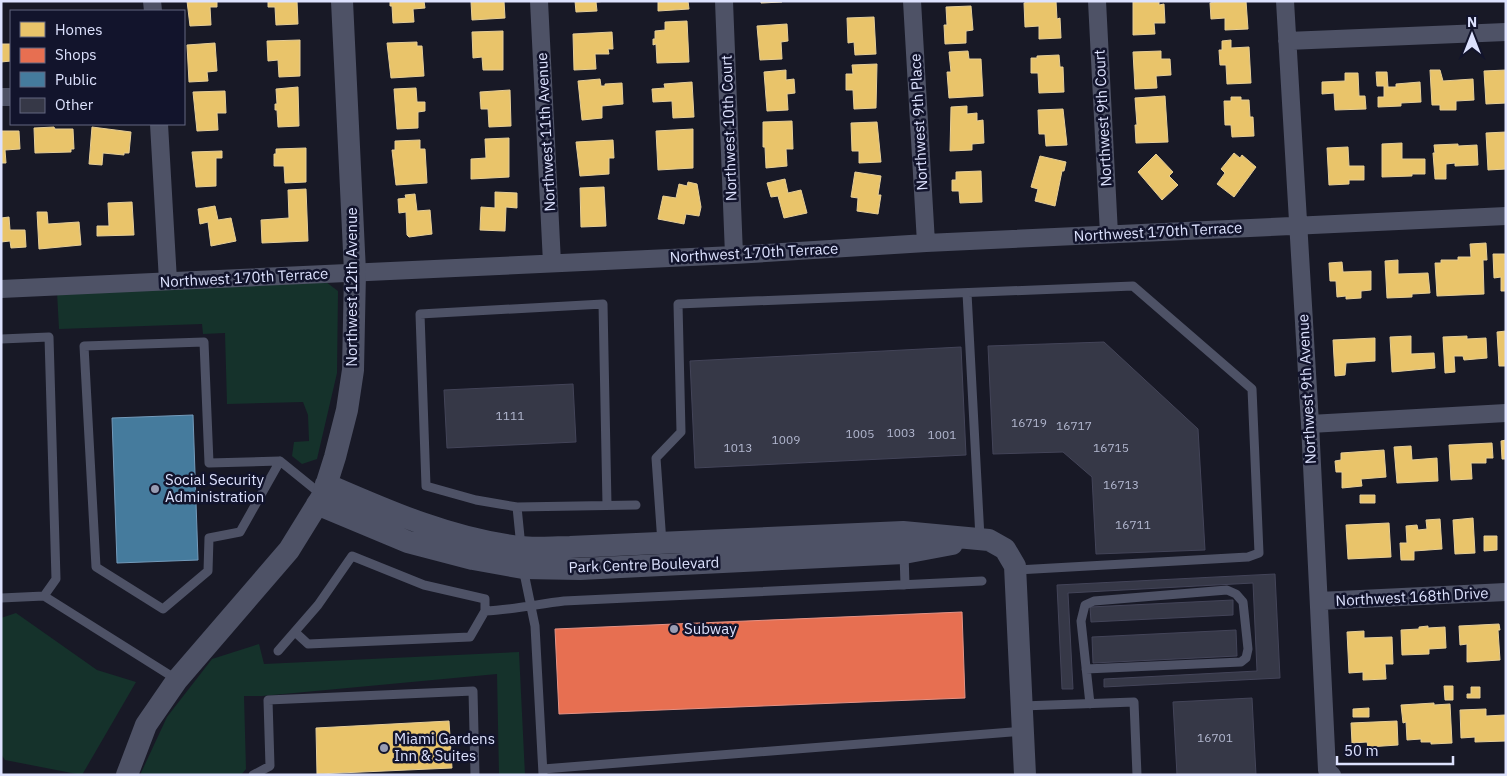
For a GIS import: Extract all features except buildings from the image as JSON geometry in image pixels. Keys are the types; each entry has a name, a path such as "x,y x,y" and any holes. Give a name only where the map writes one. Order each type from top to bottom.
{"street":[{"name":"Northwest 12th Avenue","path":"128,775 146,725 177,680 289,550 322,494 347,410 353,370 356,272 342,1"},
{"name":"Northwest 11th Avenue","path":"539,1 552,263"},
{"name":"Northwest 10th Court","path":"724,1 734,256"},
{"name":"Northwest 9th Place","path":"912,1 926,243"},
{"name":"Northwest 9th Court","path":"1097,1 1109,234"},
{"name":"Northwest 9th Avenue","path":"1285,1 1310,424 1327,770 1332,775"},
{"path":"1287,41 1506,32"},
{"path":"159,125 168,281"},
{"name":"Northwest 170th Terrace","path":"1,289 734,256 926,243 1506,216"},
{"path":"1310,424 1506,413"},
{"name":"Park Centre Boulevard","path":"322,494 408,542 473,559 522,558 580,569 663,554 980,538"},
{"path":"980,538 989,540 1005,549 1015,566 1025,775"},
{"name":"Northwest 168th Drive","path":"1319,601 1506,592"}],"lane":[{"path":"663,554 656,458 681,432 678,304 1133,286 1252,388 1259,553 1248,557 1015,570"},
{"path":"967,293 980,538"},
{"path":"607,505 603,304 420,314 426,486 476,500 517,507 607,505 636,504"},
{"path":"1,339 49,337 56,578 44,596"},
{"path":"280,461 240,532 209,538 208,570 162,609 96,567 84,346 204,342 209,463 280,461 322,494"},
{"path":"517,507 522,558 535,626 543,772 1024,731"},
{"path":"904,542 905,585"},
{"path":"278,651 318,605 352,556 424,585 485,599 485,611 470,637 308,644 295,632"},
{"path":"485,611 507,610 564,601 982,581"},
{"path":"1086,669 1241,662 1246,658 1248,650 1243,602 1236,594 1227,590 1094,601 1085,605 1081,621 1086,669 1090,704"},
{"path":"1,598 44,596 177,680"},
{"path":"253,775 270,766 268,700 472,691 475,775"},
{"path":"1022,706 1134,702 1137,775"}],"green space":[{"path":"326,282 338,291 337,373 317,459 302,464 292,456 294,442 309,441 308,415 303,402 227,404 225,333 203,334 202,324 59,329 57,292"},
{"path":"16,613 97,670 136,682 82,775 5,760 1,754 1,618"},
{"path":"259,644 264,664 519,652 525,775 499,775 497,674 262,696 244,696 246,769 241,775 140,775 167,717 212,659"}],"place":[{"name":"Social Security Administration","path":"155,489"},
{"name":"Subway","path":"674,629"},
{"name":"Miami Gardens Inn & Suites","path":"384,748"}]}
